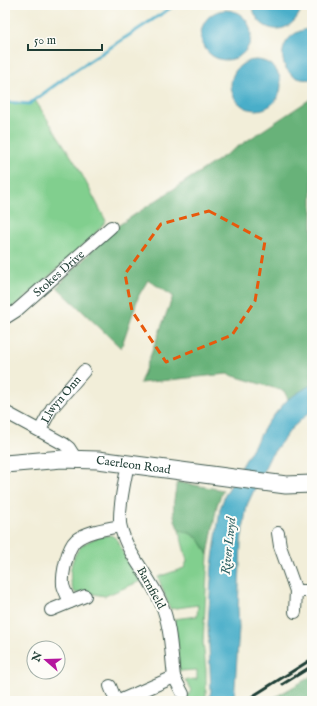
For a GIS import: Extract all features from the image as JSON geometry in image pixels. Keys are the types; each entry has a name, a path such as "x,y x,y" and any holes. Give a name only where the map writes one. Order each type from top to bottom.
{"main road":[{"name":"Caerleon Road","path":"5,464 62,459 98,460 286,485 312,484"}],"street":[{"name":"Stokes Drive","path":"5,318 21,307 111,227"},
{"name":"Llwyn Onn","path":"40,430 52,408 84,371"},
{"path":"5,412 40,430 69,448 76,459"},
{"name":"Barnfield","path":"128,464 121,507 120,526 131,554 150,581 161,602 168,621 174,677 183,694"},
{"path":"70,602 63,585 64,567 69,552 75,541 88,534 120,526"},
{"path":"278,533 280,549 296,591 295,612"},
{"path":"268,549 280,549"},
{"path":"296,591 312,591"},
{"path":"51,610 85,596"},
{"path":"119,701 174,677"},
{"path":"110,686 116,701"}],"highlighted area":[{"path":"209,211 265,241 255,301 232,335 166,362 132,311 125,274 161,224"}],"green space":[{"path":"312,98 312,384 288,399 284,391 227,374 140,383 173,296 148,280 139,295 121,348 57,287 113,229"},
{"path":"35,100 78,167 106,221 92,237 24,299 5,312 5,102 29,104"},
{"path":"177,482 223,490 217,505 208,555 203,545 194,535 179,530 176,524 174,518 174,501"},
{"path":"179,530 187,531 200,540 208,555 203,642 206,670 206,701 182,701 182,699 188,696 191,690 185,680 197,679 197,670 179,671 178,645 174,619 197,616 198,605 170,609 158,577 184,568 187,561"},
{"path":"111,535 117,539 127,561 141,581 105,596 88,593 75,593 72,587 70,574 76,553 87,542"},
{"path":"312,675 312,701 268,701 307,679"}],"water":[{"path":"252,5 302,6 298,16 292,23 284,28 276,29 268,28 261,23 256,16"},
{"path":"221,10 231,10 244,17 251,30 251,40 244,53 231,60 221,60 212,56 205,49 201,40 201,30 205,21 212,14"},
{"path":"307,29 312,30 312,79 301,79 292,75 286,68 283,59 283,50 287,41 295,34"},
{"path":"251,60 261,60 274,67 281,80 281,90 274,103 261,110 251,110 242,106 235,99 231,90 231,80 235,71 242,64"},
{"name":"River Lwyd","path":"312,384 312,410 292,428 270,457 247,505 241,542 238,609 239,628 234,701 209,701 211,690 208,625 212,566 220,509 225,495 268,422 288,399"}],"waterway":[{"path":"5,102 29,104 73,72 175,5"}],"railway":[{"path":"245,701 312,659"},
{"path":"283,684 312,666"}]}
